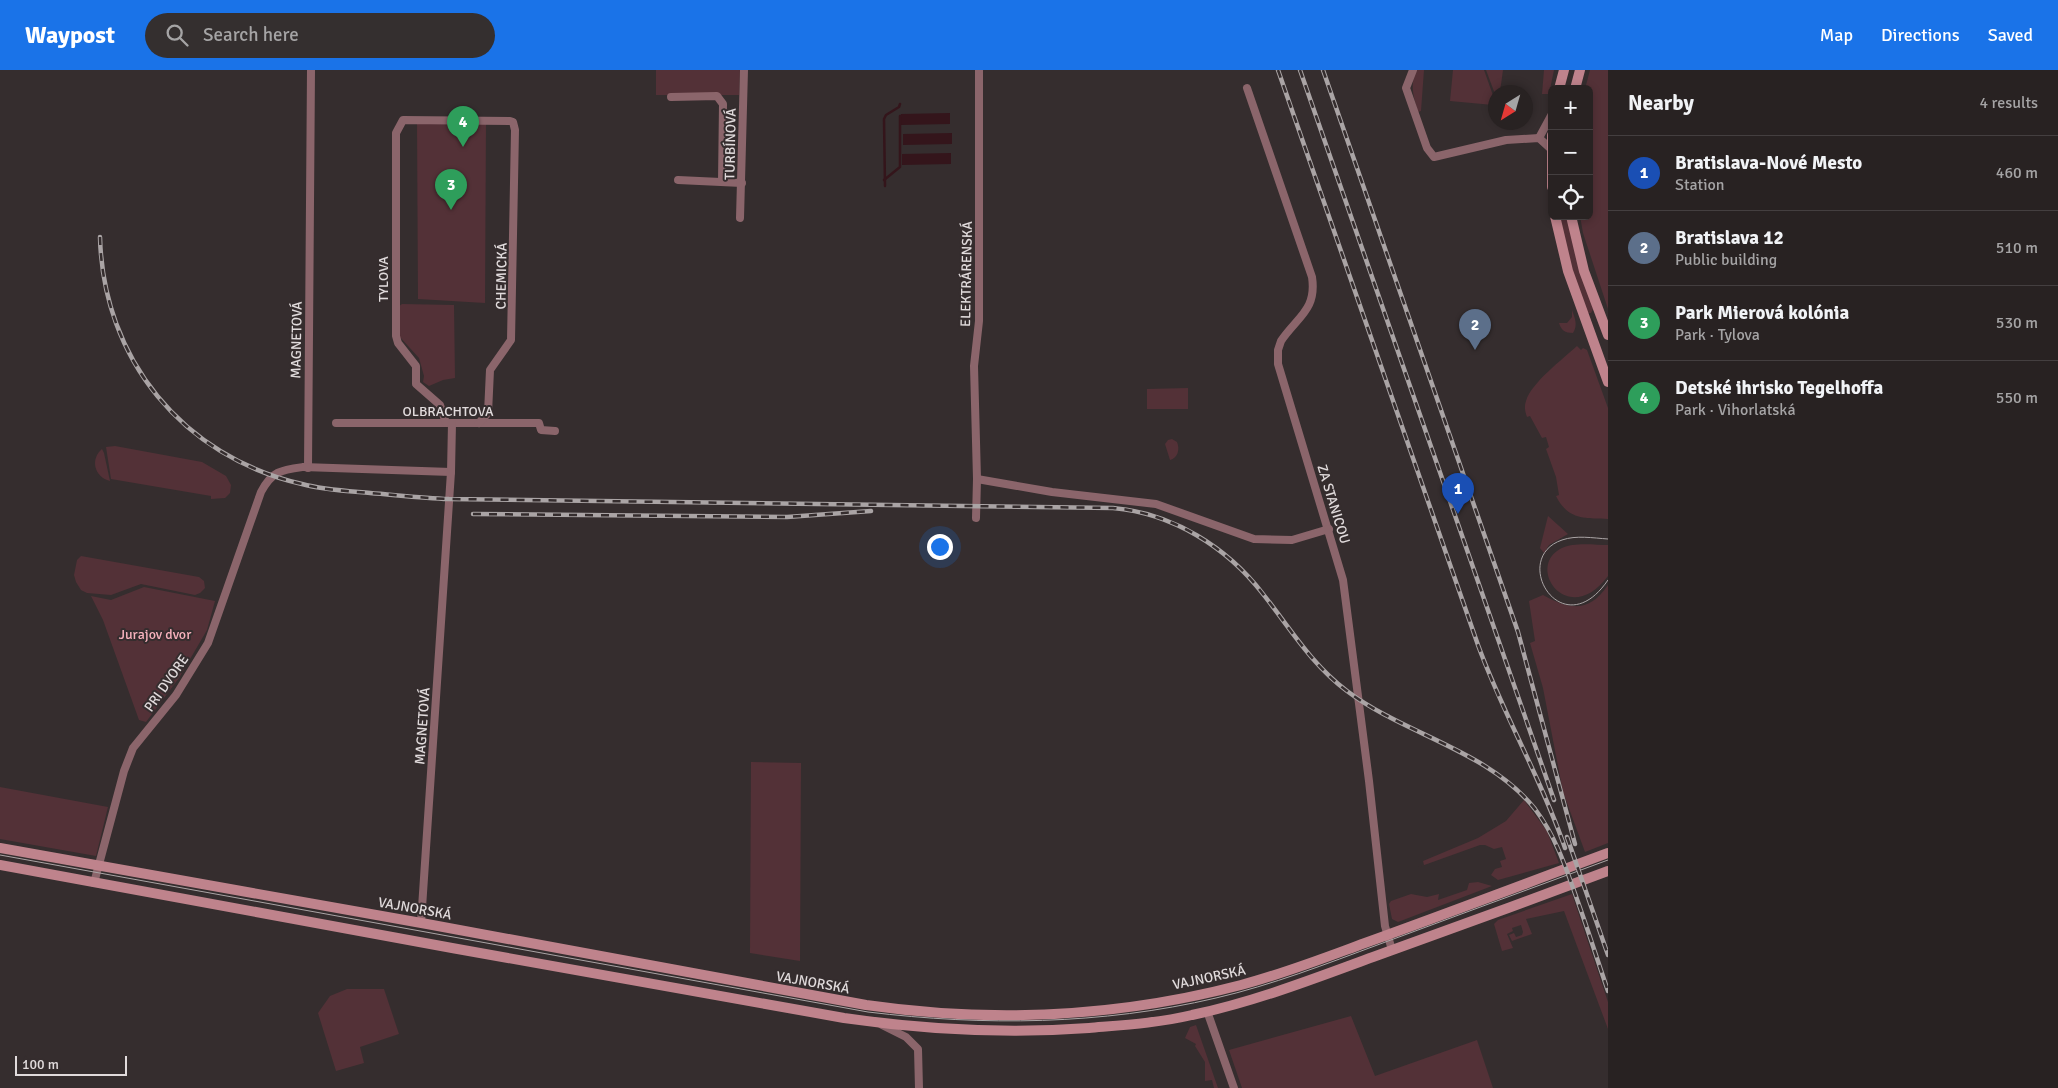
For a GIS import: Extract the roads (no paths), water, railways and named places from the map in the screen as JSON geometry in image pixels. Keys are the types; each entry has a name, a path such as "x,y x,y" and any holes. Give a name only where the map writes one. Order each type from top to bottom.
{"main road":[{"path":"1560,85 1564,70"},
{"path":"1576,85 1580,70"},
{"path":"1556,220 1568,271 1608,382"},
{"path":"1572,220 1584,271 1608,335"},
{"name":"VAJNORSKÁ","path":"0,848 421,923 768,988 904,1010 982,1015 1062,1014 1125,1007 1202,994 1267,978 1608,853"},
{"path":"0,865 461,950 878,1023 965,1031 1040,1031 1140,1024 1207,1011 1289,988 1608,871"},
{"path":"1202,994 1207,1011"}],"street":[{"name":"MAGNETOVÁ","path":"308,468 311,70"},
{"name":"TURBÍNOVÁ","path":"740,218 744,70"},
{"name":"ELEKTRÁRENSKÁ","path":"976,518 977,479 974,366 979,321 979,70"},
{"path":"1413,70 1406,88 1427,148 1434,157 1506,140 1539,138 1548,146"},
{"name":"ZA STANICOU","path":"1247,88 1312,276 1314,290 1312,299 1281,341 1278,356 1280,374 1329,529 1343,580 1370,782 1387,935 1392,950"},
{"path":"671,96 718,96 723,104 722,181"},
{"name":"CHEMICKÁ","path":"403,120 513,122 515,130 512,340 490,370 488,413 479,423"},
{"name":"TYLOVA","path":"403,120 396,133 396,336 398,343 416,366 416,384 440,405 449,423"},
{"path":"1539,138 1548,121"},
{"path":"678,180 742,183"},
{"name":"OLBRACHTOVA","path":"336,423 539,423 541,430 555,431"},
{"name":"MAGNETOVÁ","path":"421,923 451,472 449,423"},
{"path":"308,468 451,472"},
{"name":"PRI DVORE","path":"94,883 124,770 133,748 176,695 208,643 265,484 272,476 279,472 308,468"},
{"path":"977,479 1052,492 1156,504 1254,539 1292,540 1329,529"},
{"path":"1207,1011 1234,1088"},
{"path":"878,1023 906,1037 918,1049 919,1088"}],"waterway":[{"path":"885,186 884,119 886,115 899,107 900,104"},
{"path":"884,180 900,167 901,116"}],"tram line":[{"path":"1608,539 1567,538 1547,550 1540,563 1541,578 1548,592 1559,602 1574,605 1591,599 1608,580"},
{"path":"0,855 868,1012 955,1020 999,1021 1086,1018 1129,1014 1173,1007 1237,993 1319,966 1608,860"}],"railway":[{"path":"1278,70 1478,645 1545,796 1565,848"},
{"path":"1300,70 1554,800"},
{"path":"1323,70 1518,632 1575,844"},
{"path":"100,237 105,282 116,323 134,362 158,396 187,426 221,451 259,471 302,484 336,490 449,499 1113,508 1135,511 1177,525 1197,535 1233,561 1249,577 1322,669 1347,691 1394,720 1445,744 1494,772 1516,789 1535,809 1543,820 1561,855 1608,991"},
{"path":"473,514 787,517 871,511"},
{"path":"1567,837 1608,955"}],"place":[{"name":"Detské ihrisko Tegelhoffa","path":"463,147"},
{"name":"Park Mierová kolónia","path":"451,210"},
{"name":"Bratislava 12","path":"1475,350"},
{"name":"Bratislava-Nové Mesto","path":"1458,514"}],"park label":[{"name":"Jurajov dvor","path":"155,634"}]}
